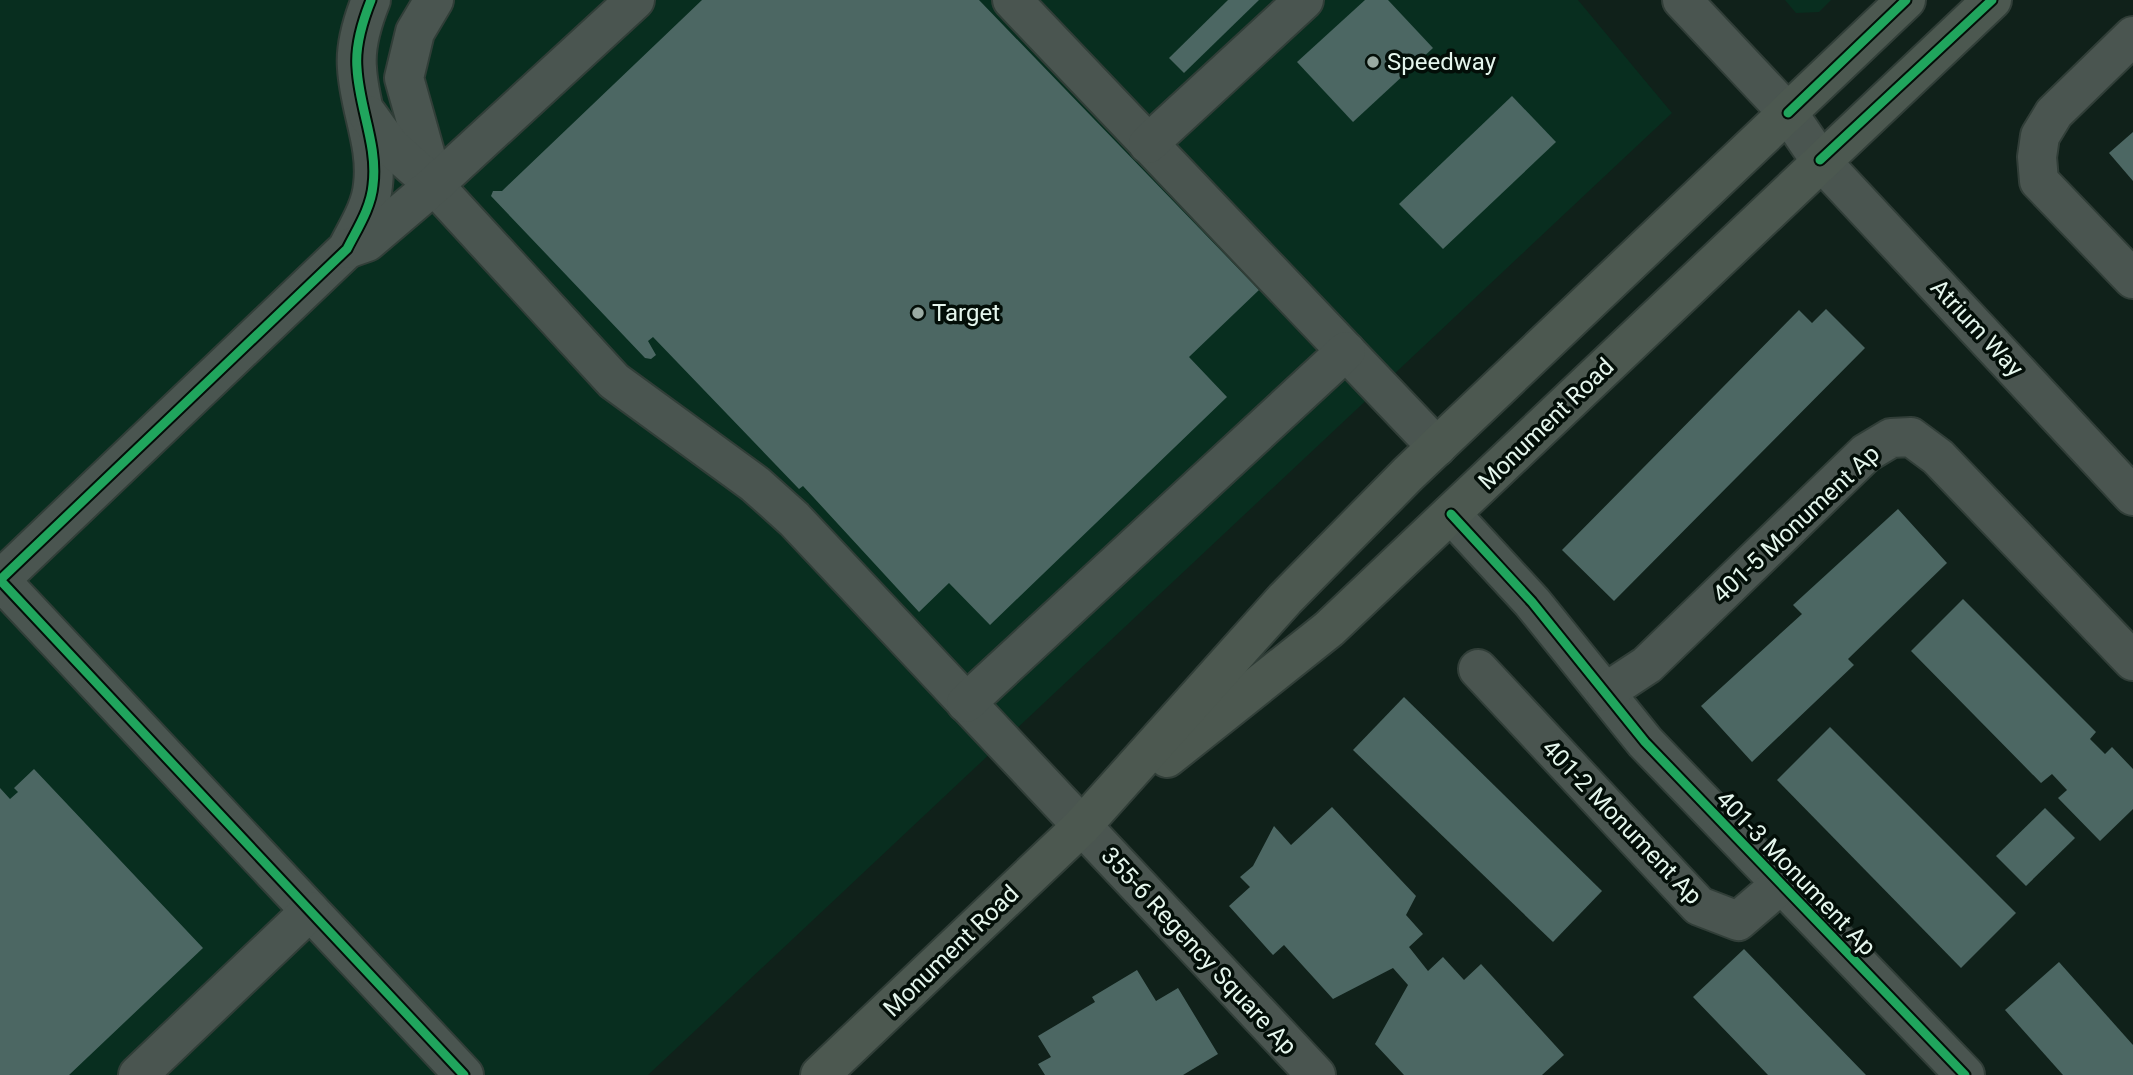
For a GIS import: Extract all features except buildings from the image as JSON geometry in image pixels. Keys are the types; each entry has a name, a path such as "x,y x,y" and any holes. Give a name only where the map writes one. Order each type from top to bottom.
{"main road":[{"name":"Monument Road","path":"820,1075 1081,827 1284,599 1437,447 1906,0"},
{"name":"Monument Road","path":"1081,827 1329,629 1992,0"}],"street":[{"path":"371,0 363,21 356,67 375,162 373,188 363,218 346,249 0,580 464,1075"},
{"path":"434,0 415,32 404,78 435,186"},
{"path":"346,249 368,242 435,186 635,0"},
{"path":"1012,0 1437,447"},
{"path":"1148,144 1304,0"},
{"name":"Atrium Way","path":"1682,0 1788,113 1821,160 2133,496"},
{"path":"2133,36 2054,113 2040,136 2037,157 2039,181 2133,279"},
{"name":"355-6 Regency Square Ap","path":"365,111 391,147 435,186 614,381 760,488 794,519 1316,1075"},
{"path":"966,703 1346,351"},
{"name":"401-5 Monument Ap","path":"1606,692 1647,665 1866,453 1891,438 1911,437 1938,457 2133,661"},
{"name":"401-3 Monument Ap","path":"1451,514 1532,602 1645,742 1780,886 1965,1075"},
{"name":"401-2 Monument Ap","path":"1478,669 1699,906 1738,921 1780,886"},
{"path":"138,1075 310,911"}],"shaded area":[{"path":"0,0 1578,0 1672,113 648,1075 0,1075"},
{"path":"1785,0 1831,0 1819,12 1796,13"}],"cycle path":[{"path":"371,0 360,33 357,60 358,83 373,155 373,185 367,210 347,249 0,580 464,1075"},
{"path":"1788,113 1906,0"},
{"path":"1820,160 1992,0"},
{"path":"1451,514 1532,602 1645,742 1965,1075"}],"place":[{"name":"Speedway","path":"1373,62"},
{"name":"Target","path":"918,313"}]}
